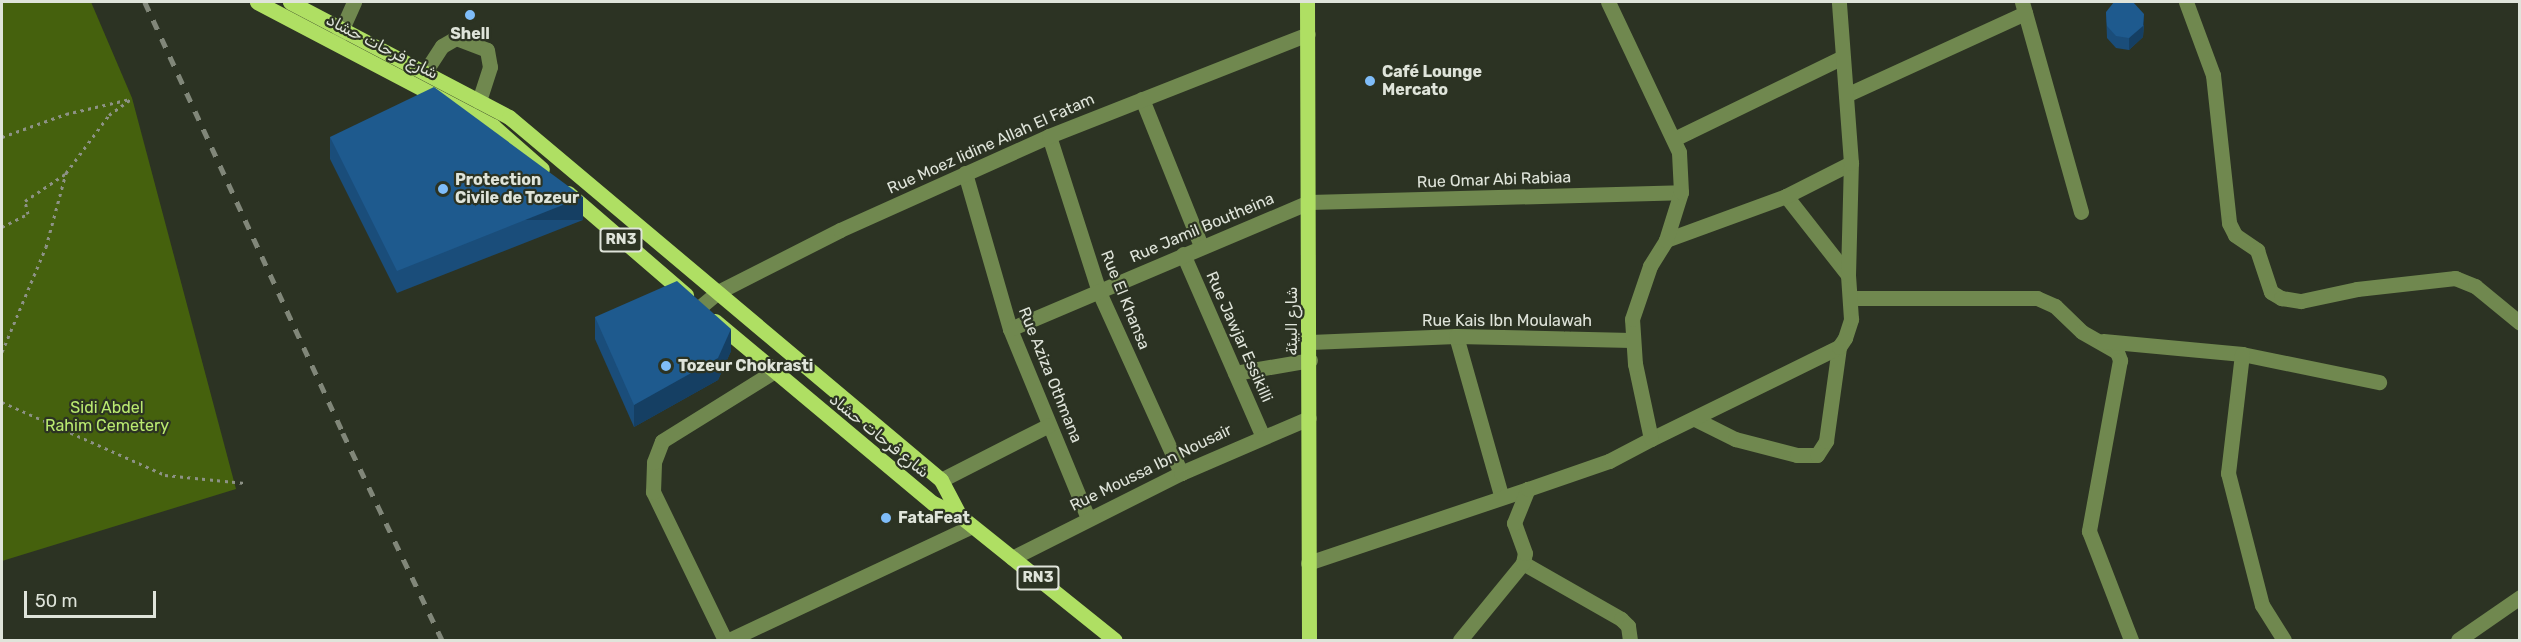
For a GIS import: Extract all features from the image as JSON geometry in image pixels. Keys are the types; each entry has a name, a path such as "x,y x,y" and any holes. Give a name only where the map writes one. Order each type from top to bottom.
{"main road":[{"name":"شارع فرحات حشاد","path":"257,2 493,126 802,396 933,503 966,521 1115,640"},
{"name":"شارع فرحات حشاد","path":"290,2 509,117 941,480 966,521"},
{"name":"شارع البيئة","path":"1307,2 1310,342 1309,640"},
{"path":"802,396 821,379"}],"street":[{"path":"336,43 354,2"},
{"path":"1608,2 1674,140 1681,192 1666,240 1639,292 1631,340 1651,439"},
{"path":"1695,419 1735,439 1797,455 1817,455 1826,441 1839,347 1851,319 1848,275 1851,163 1846,95 1840,58 1839,2"},
{"path":"2186,2 2213,75 2229,223 2235,235 2257,250 2271,292 2280,298 2301,301 2357,289 2455,278 2475,286 2520,323"},
{"path":"1846,95 2023,7 2081,212"},
{"name":"Rue Moez lidine Allah El Fatam","path":"700,307 718,292 840,230 966,173 1049,136 1308,34"},
{"path":"425,72 442,46 456,38 487,50 490,67 479,101"},
{"path":"1674,140 1840,58"},
{"path":"1142,99 1201,246"},
{"name":"Rue El Khansa","path":"1049,136 1099,292 1181,473"},
{"path":"1666,240 1786,196 1851,163"},
{"name":"Rue Aziza Othmana","path":"966,173 1010,329 1088,518"},
{"name":"Rue Omar Abi Rabiaa","path":"1309,202 1681,192"},
{"path":"1786,196 1848,275"},
{"name":"Rue Jamil Boutheina","path":"1010,329 1309,202"},
{"name":"Rue Jawjar Essikilli","path":"1183,254 1262,435"},
{"path":"1851,298 2037,298 2055,306 2096,340 2113,348 2120,360 2089,531 2131,640"},
{"path":"1456,336 1502,495"},
{"name":"Rue Kais Ibn Moulawah","path":"1310,342 1456,336 1631,340"},
{"path":"2096,340 2242,354 2379,382"},
{"path":"1308,563 1609,460 1839,347"},
{"path":"2242,354 2228,473 2262,605 2284,640"},
{"path":"1235,373 1310,360"},
{"path":"725,640 653,492 654,462 662,441 773,372"},
{"name":"Rue Moussa Ibn Nousair","path":"1012,558 1181,473 1262,435 1310,418"},
{"path":"941,480 1049,425"},
{"path":"1460,640 1523,563 1525,553 1514,523 1528,489"},
{"path":"729,640 966,521"},
{"path":"1523,563 1621,620 1628,626 1630,640"},
{"path":"2458,640 2520,597"}],"path":[{"path":"2,137 66,114 132,98 109,115 66,173 25,201 28,214 2,227"},
{"path":"2,352 46,247 66,173"},
{"path":"2,402 165,475 245,483"}],"green space":[{"name":"Sidi Abdel Rahim Cemetery","path":"2,2 91,2 132,98 236,489 2,561"}],"building":[{"path":"2114,2 2133,2 2144,14 2143,26 2129,38 2116,36 2107,26 2106,12"},
{"name":"Protection Civile de Tozeur","path":"434,87 583,197 397,271 330,137"},
{"name":"Tozeur Chokrasti","path":"677,281 731,329 718,358 634,405 595,317"}],"railway":[{"path":"145,2 343,433 442,640"}],"place":[{"name":"Shell","path":"470,15"},
{"name":"Café Lounge Mercato","path":"1370,81"},
{"name":"Protection Civile de Tozeur","path":"443,189"},
{"name":"Tozeur Chokrasti","path":"666,366"},
{"name":"FataFeat","path":"886,518"}]}
